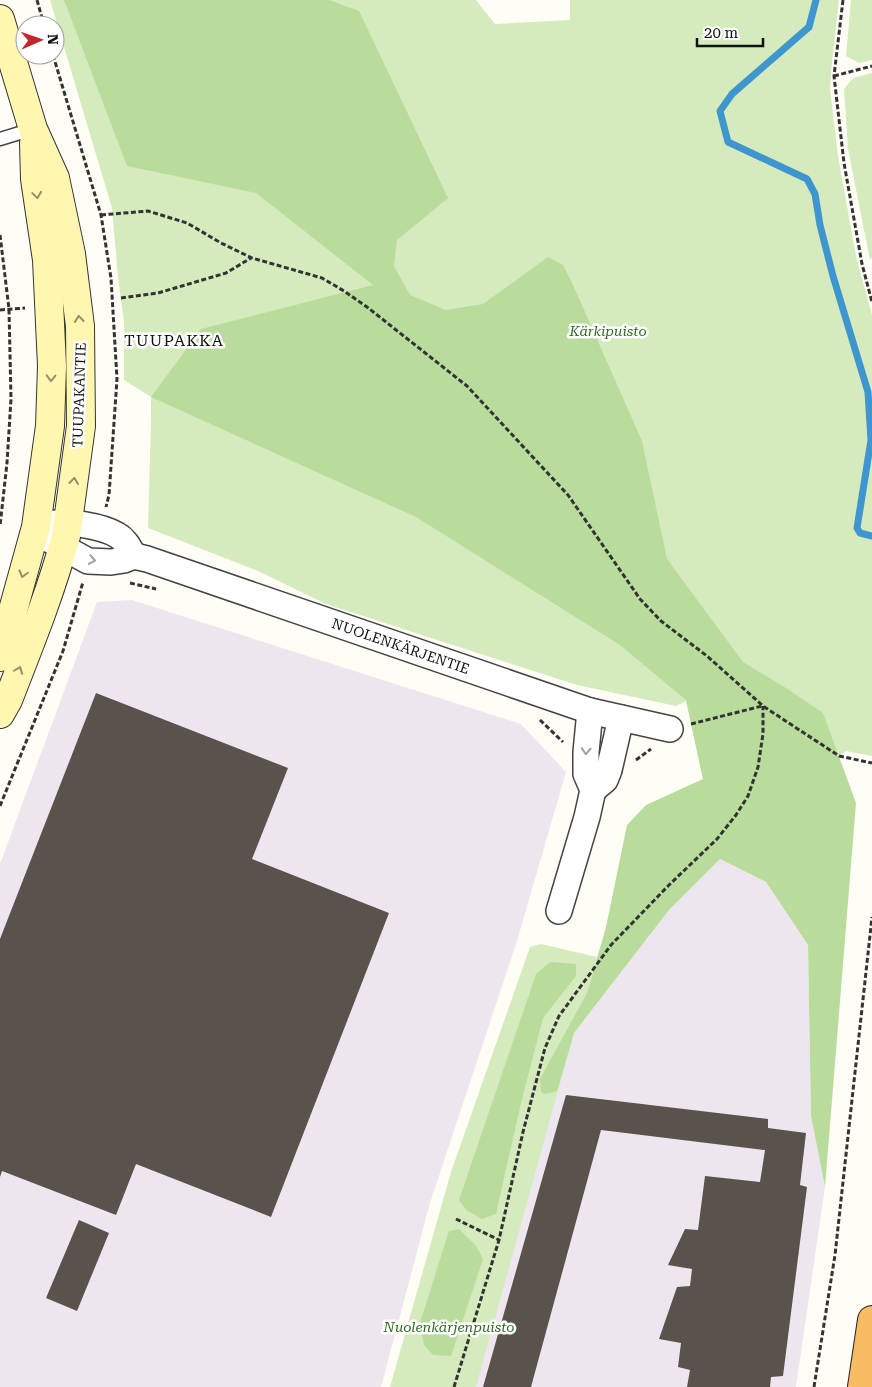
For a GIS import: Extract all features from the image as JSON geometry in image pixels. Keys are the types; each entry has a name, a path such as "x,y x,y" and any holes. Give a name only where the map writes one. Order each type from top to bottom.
{"highway":[{"path":"862,1387 872,1320"}],"main road":[{"name":"TUUPAKANTIE","path":"0,19 33,129 55,178 72,254 80,326 81,426 66,535 42,612 8,700 0,714"},
{"name":"TUUPAKANTIE","path":"0,657 36,527 50,426 52,366 47,260 35,179 33,129"}],"street":[{"name":"NUOLENKÄRJENTIE","path":"36,527 50,540 99,528 117,535 126,542 134,556"},
{"name":"NUOLENKÄRJENTIE","path":"66,535 88,561 110,562 134,556 147,559 590,711 670,729"},
{"path":"559,911 587,817 593,790 586,774 590,711"},
{"path":"593,790 605,780 610,770 621,718"}],"lane":[{"path":"0,139 33,129"}],"path":[{"path":"37,0 41,15"},
{"path":"843,0 834,76 844,164 862,264 872,302"},
{"path":"834,76 872,66"},
{"path":"101,215 148,211 187,223 252,258 322,278 367,307 467,386 568,495 640,599 661,621 707,656 763,706 839,756 872,763"},
{"path":"0,235 9,309 10,399 7,463 0,526"},
{"path":"121,298 158,293 226,274 252,258"},
{"path":"0,310 33,307"},
{"path":"670,729 763,706"},
{"path":"454,1387 499,1240 523,1132 545,1048 559,1016 611,945 717,839 736,815 748,796 758,767 763,734 763,706"},
{"path":"814,1387 836,1255 872,917"},
{"path":"456,1219 499,1240"}],"shaded area":[{"path":"132,600 521,724 566,772 517,941 430,1203 381,1387 0,1387 0,864 97,602"},
{"path":"720,859 766,882 808,945 811,1116 825,1187 796,1387 475,1387 550,1113 574,1033 669,910"}],"green space":[{"name":"Kärkipuisto","path":"50,0 476,0 495,24 570,20 570,0 839,0 830,88 838,156 856,256 872,315 872,756 846,751 839,756 836,749 703,779 686,701 676,706 577,685 326,604 258,571 148,528 151,397 124,380 124,322 112,208 65,50 65,15 54,15"},
{"path":"64,0 329,0 359,11 448,198 397,240 394,266 410,295 446,310 483,304 548,257 563,265 642,441 667,559 743,662 823,713 856,803 825,1187 811,1116 808,945 766,882 720,859 669,910 574,1033 557,1091 545,1094 541,1092 540,1079 587,993 606,927 627,825 646,805 703,779 686,700 620,645 416,517 151,397 201,329 373,285 256,193 127,166"},
{"path":"851,0 872,0 872,60 859,63 846,56"},
{"path":"872,73 872,257 870,260 848,149 844,89 853,78"},
{"name":"Nuolenkärjenpuisto","path":"541,944 597,957 574,1033 476,1387 390,1387 451,1172 530,947"},
{"path":"550,962 576,964 576,976 543,1018 521,1103 496,1214 482,1219 466,1210 459,1200 536,974"},
{"path":"459,1229 476,1246 483,1259 451,1356 433,1355 424,1345 420,1323 449,1231"}],"building":[{"path":"96,693 288,768 252,859 389,913 271,1217 136,1164 116,1215 2,1171 0,1177 0,939"},
{"path":"566,1095 768,1119 768,1128 806,1133 800,1185 807,1187 783,1376 771,1377 770,1387 687,1387 690,1370 678,1367 681,1343 659,1339 677,1287 690,1286 692,1269 668,1265 685,1229 698,1230 705,1176 760,1182 765,1150 601,1130 531,1387 483,1387"},
{"path":"79,1220 109,1233 77,1311 46,1298"}],"waterway":[{"path":"816,0 809,27 732,94 720,111 728,142 807,179 815,194 820,225 833,276 868,392 871,440 857,528 860,533 872,536"}],"district":[{"name":"TUUPAKKA","path":"174,340"}]}
